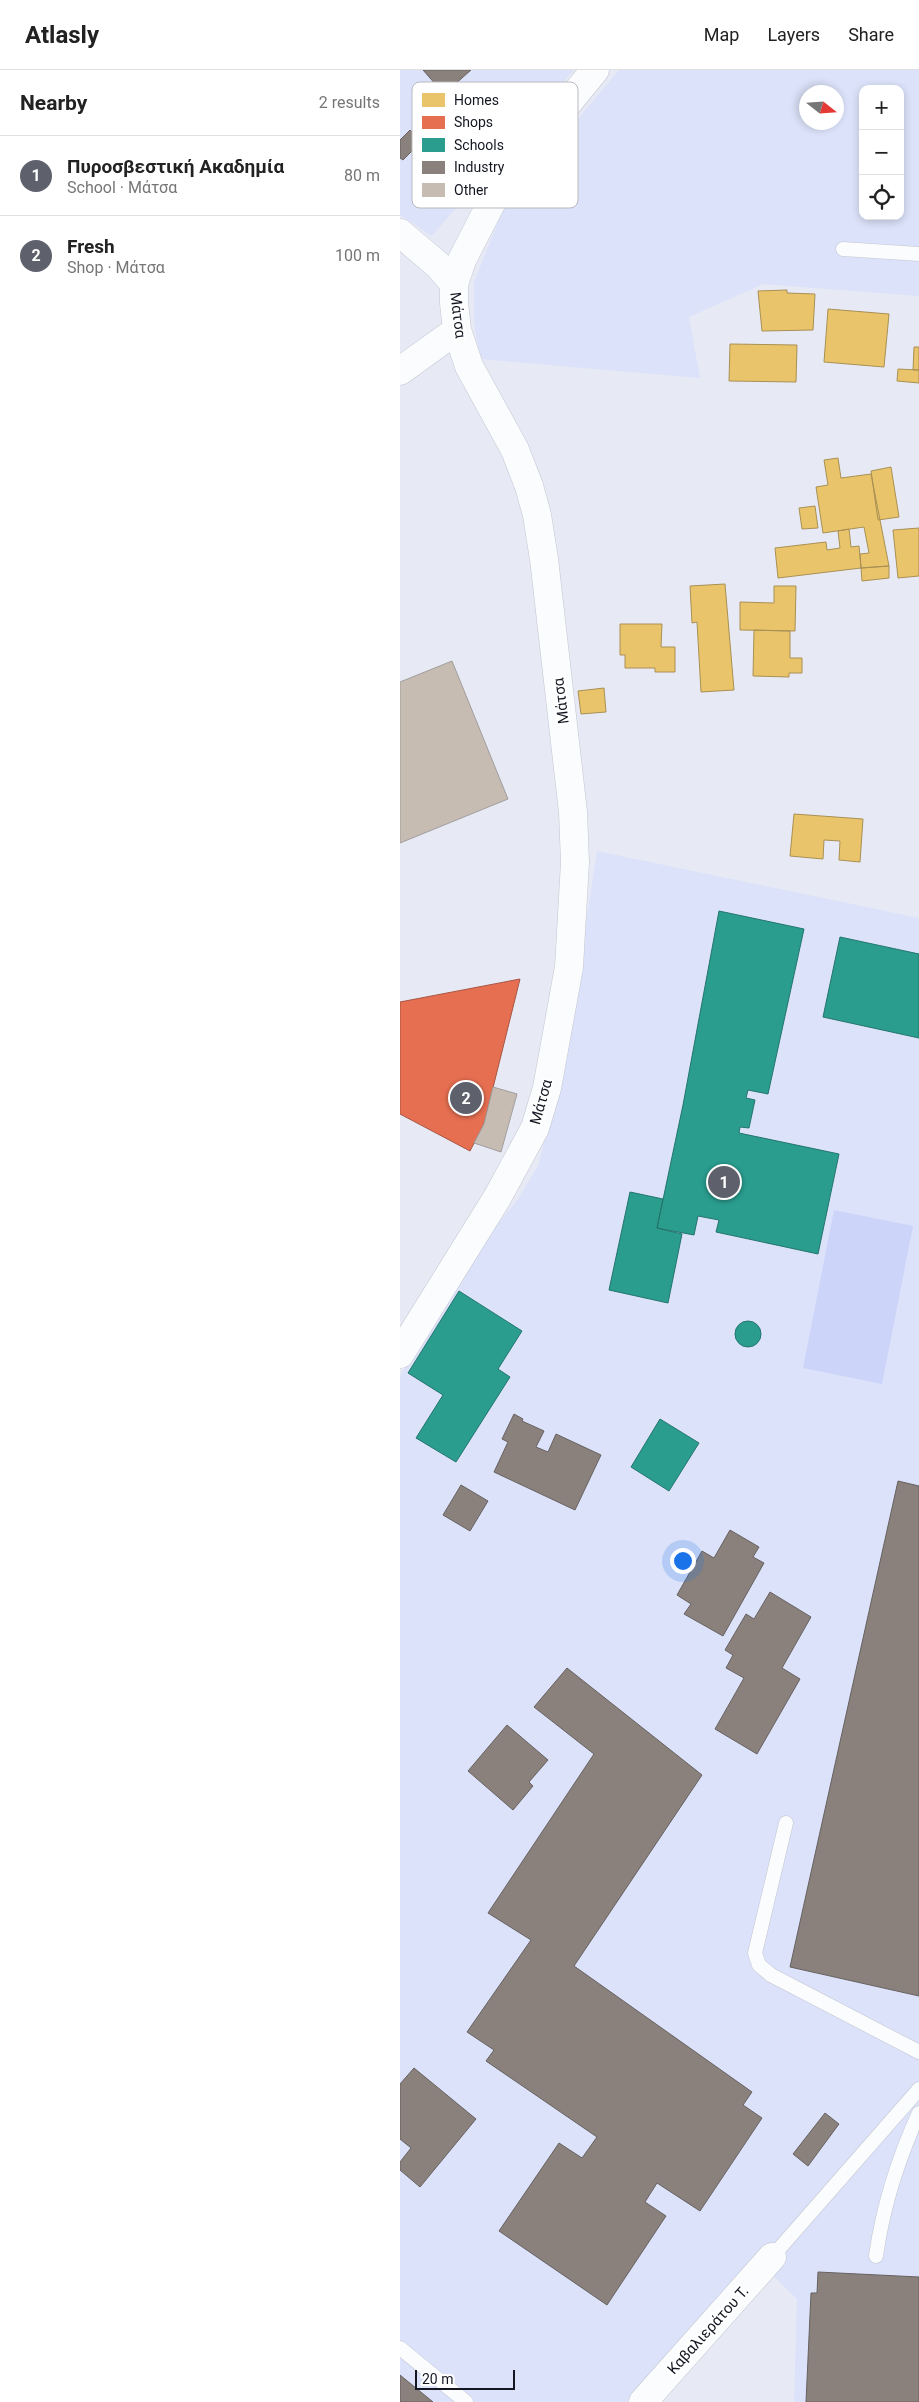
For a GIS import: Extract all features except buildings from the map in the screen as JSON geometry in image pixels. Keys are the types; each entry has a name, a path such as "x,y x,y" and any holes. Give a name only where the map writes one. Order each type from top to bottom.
{"street":[{"name":"Μάτσα","path":"578,91 595,70"},
{"name":"Μάτσα","path":"400,1354 489,1212 535,1128 547,1088 566,985 574,906 573,812 544,559 537,515 530,486 515,450 469,366 457,330 454,284 462,260 489,208"},
{"path":"400,234 438,266 454,284"},
{"path":"400,371 457,330"},
{"name":"Καβαλιεράτου Τ.","path":"643,2402 772,2258"}],"lane":[{"path":"843,249 919,254"},
{"path":"786,1823 755,1953 759,1965 771,1975 919,2052"},
{"path":"772,2258 919,2089"},
{"path":"876,2256 881,2219 904,2147 919,2113"},
{"path":"400,2348 466,2402"}],"shaded area":[{"path":"400,70 574,70 564,82 412,82 412,208 456,208 432,236 400,215"},
{"path":"619,70 919,70 919,296 763,284 689,317 700,378 480,359 474,321 474,282 504,208 578,208 578,119"},
{"path":"597,851 919,918 919,2402 794,2402 797,2299 754,2257 626,2402 400,2402 400,1376 454,1288 495,1227 518,1199 539,1164 573,1008"},
{"path":"834,1210 913,1226 882,1384 803,1368"}],"place":[{"name":"Fresh","path":"466,1098"},
{"name":"Πυροσβεστική Ακαδημία","path":"724,1182"}]}
